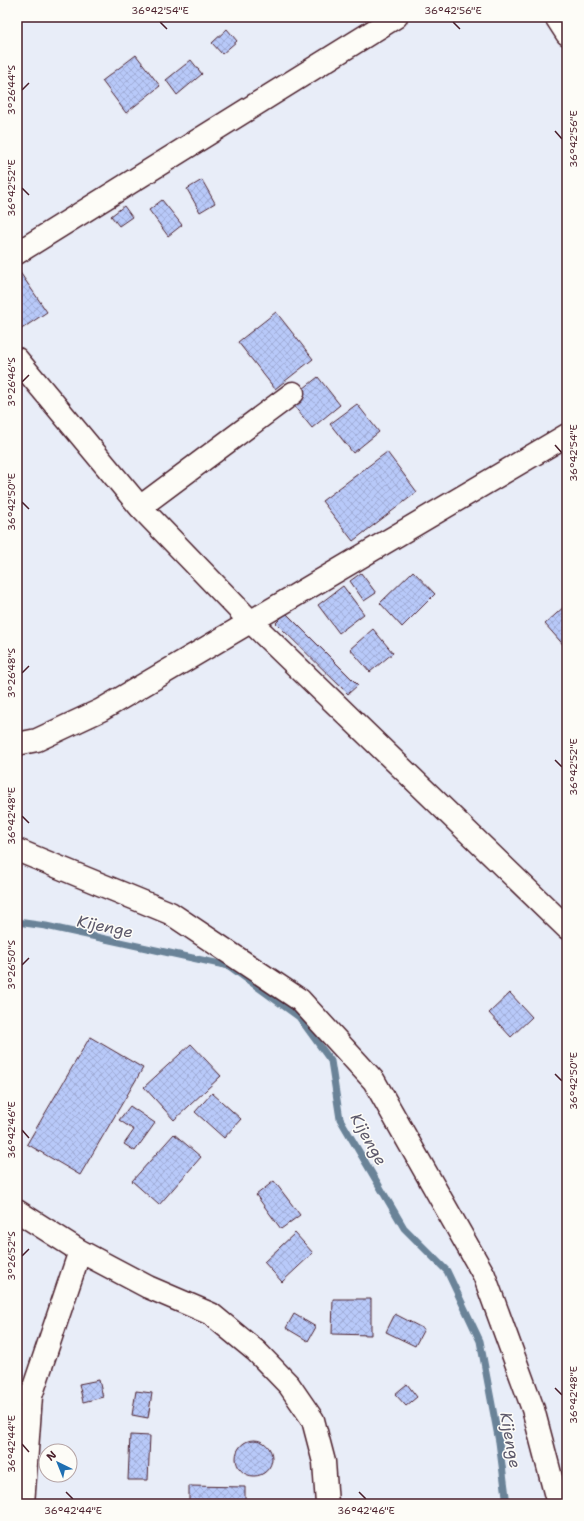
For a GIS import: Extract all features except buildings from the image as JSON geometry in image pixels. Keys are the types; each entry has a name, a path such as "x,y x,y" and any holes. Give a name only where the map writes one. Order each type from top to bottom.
{"street":[{"path":"17,253 396,17"},
{"path":"556,17 567,34"},
{"path":"17,360 140,507 251,622 567,928"},
{"path":"140,507 293,393"},
{"path":"17,744 37,740 101,710 567,435"},
{"path":"17,850 170,913 300,1000 374,1081 484,1275 533,1409 558,1504"},
{"path":"17,1211 80,1251 148,1287 211,1314 256,1351 289,1385 313,1420 324,1462 327,1504"},
{"path":"22,1504 31,1396 80,1251"}],"waterway":[{"name":"Kijenge","path":"17,922 46,926 229,966 299,1017 331,1061 340,1119 404,1228 447,1271 480,1341 499,1442 507,1504"}]}
